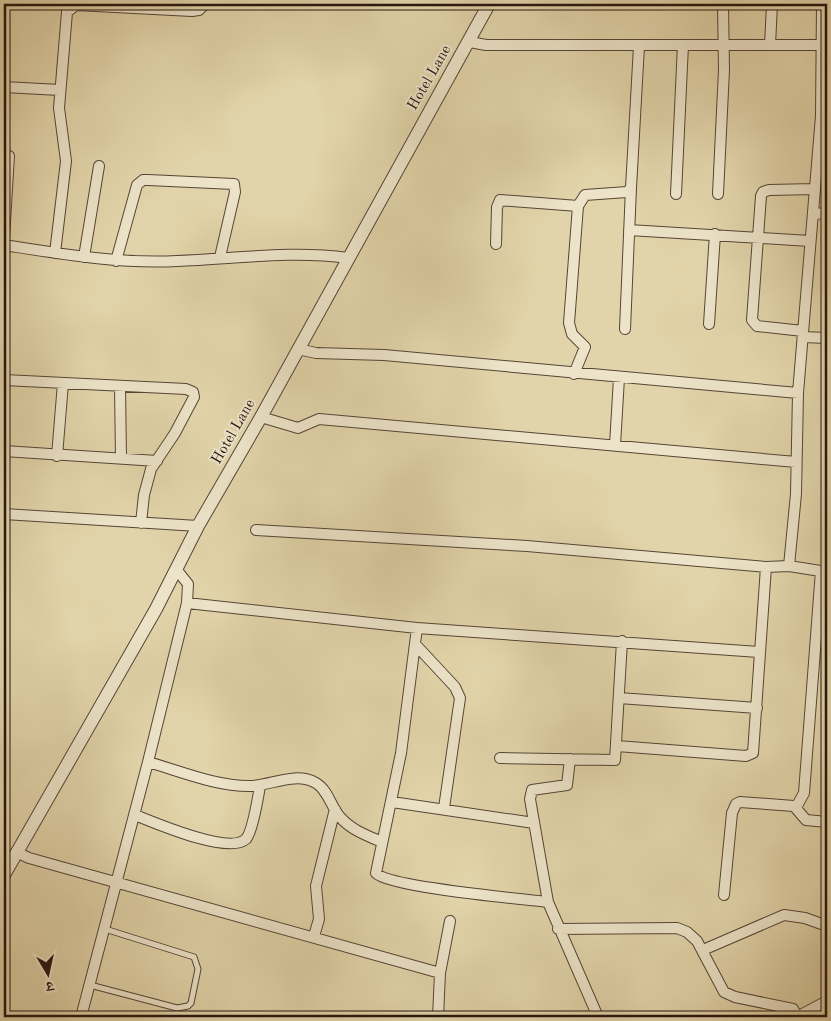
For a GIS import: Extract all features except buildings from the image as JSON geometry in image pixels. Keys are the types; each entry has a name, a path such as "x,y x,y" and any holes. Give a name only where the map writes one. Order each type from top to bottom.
{"street":[{"path":"56,253 66,161 59,120 67,12 76,5 148,6 192,11 199,10 205,4"},
{"name":"Hotel Lane","path":"4,875 23,855 156,609 180,574 198,526 261,417 305,351 348,258 478,43 489,4"},
{"path":"718,194 724,45 723,4"},
{"path":"770,45 772,4"},
{"path":"790,566 794,520 798,393 810,241 815,189 822,171 825,63 822,4"},
{"path":"478,43 639,46 823,45"},
{"path":"676,194 683,45"},
{"path":"625,329 639,46"},
{"path":"4,87 60,90"},
{"path":"4,238 9,156"},
{"path":"84,258 99,166"},
{"path":"116,261 137,185 143,180 234,184 235,192 220,258"},
{"path":"574,374 584,347 572,334 569,323 578,206 585,195 627,192 631,188"},
{"path":"815,189 778,188 763,192 761,196 753,324 827,338"},
{"path":"496,244 497,208 500,200 578,206"},
{"path":"813,213 827,214"},
{"path":"629,230 810,241"},
{"path":"708,324 715,234"},
{"path":"4,245 84,258 116,261 178,261 278,254 321,254 348,258"},
{"path":"305,351 384,355 574,374 798,393"},
{"path":"615,445 619,378"},
{"path":"4,380 186,389 193,392 194,397 146,484 141,522"},
{"path":"57,456 63,382"},
{"path":"120,386 121,458"},
{"path":"261,417 298,428 319,419 796,462"},
{"path":"4,451 57,456 157,461"},
{"path":"4,514 198,526"},
{"path":"256,530 546,548 766,567 790,566 824,571 804,793 798,804 794,806 740,802 736,804 732,813 724,895"},
{"path":"617,746 746,756 753,752 755,748 759,652 766,567"},
{"path":"82,1017 118,883 187,603 188,591 180,574"},
{"path":"187,603 417,628 759,652"},
{"path":"417,628 392,802 375,870 381,878 461,892 548,902"},
{"path":"500,758 615,760 622,641"},
{"path":"415,644 455,687 460,698 444,808"},
{"path":"619,698 757,708"},
{"path":"570,759 567,785 532,790 530,799 548,902 558,929 598,1017"},
{"path":"148,762 220,783 260,786 291,778 316,783 350,826 382,842"},
{"path":"135,815 209,841 241,842 248,836 260,786"},
{"path":"392,802 534,822"},
{"path":"794,806 806,820 827,822"},
{"path":"314,936 319,919 316,886 335,809"},
{"path":"23,855 440,973"},
{"path":"703,950 784,916 804,918 827,926"},
{"path":"438,1017 440,973 450,921"},
{"path":"558,929 677,928 687,932 703,950 724,992 735,997 793,1009 797,1017 827,1001"}],"lane":[{"path":"90,985 177,1008 188,1006 191,1003 198,969 194,957 105,929"}]}
